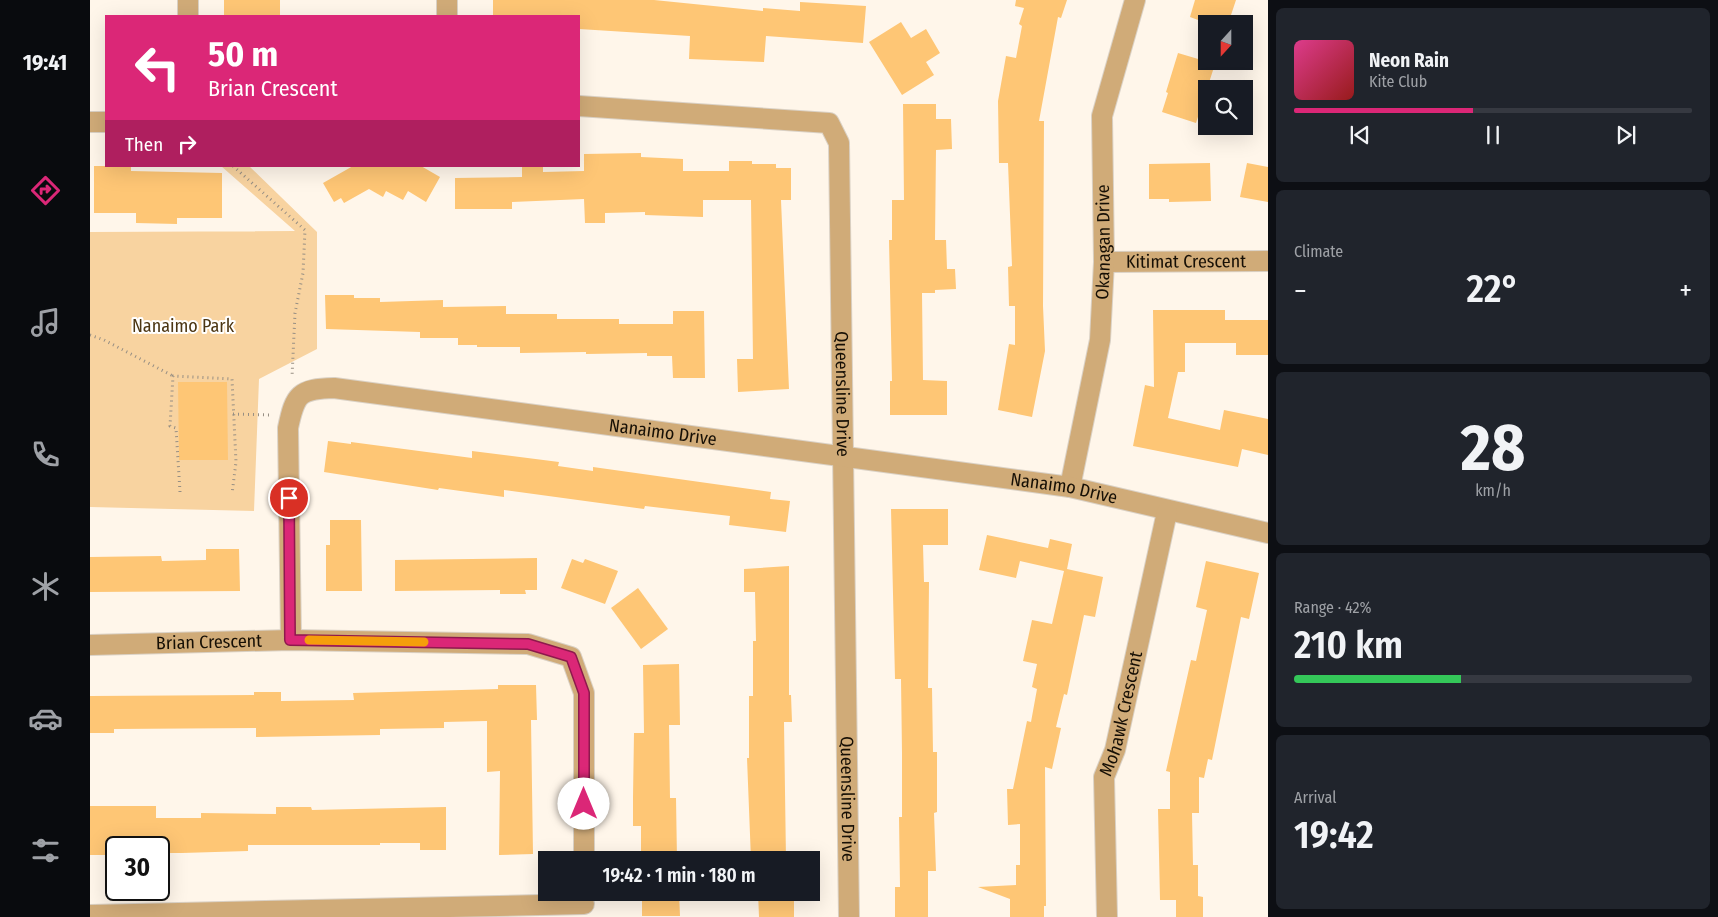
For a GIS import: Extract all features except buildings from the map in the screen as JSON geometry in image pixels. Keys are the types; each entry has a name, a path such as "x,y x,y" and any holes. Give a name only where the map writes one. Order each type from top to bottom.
{"street":[{"path":"188,0 188,15"},
{"path":"447,0 447,15"},
{"name":"Okanagan Drive","path":"1070,487 1100,340 1104,262 1102,116 1135,0"},
{"name":"Queensline Drive","path":"580,106 829,123 839,143 849,917"},
{"path":"90,122 105,122"},
{"name":"Kitimat Crescent","path":"1104,262 1268,261"},
{"name":"Nanaimo Drive","path":"290,640 288,428 293,403 310,389 334,388 1070,487 1167,512 1268,533"},
{"name":"Mohawk Crescent","path":"1106,917 1104,777 1115,750 1167,512"},
{"name":"Brian Crescent","path":"90,645 290,640 528,644 571,657 584,693 584,851"},
{"path":"90,915 584,905"}],"path":[{"path":"234,167 306,230 303,273 295,313 292,378"},
{"path":"90,335 104,340 173,376 232,378 236,462 232,494"},
{"path":"173,376 170,426 176,428 180,492"},
{"path":"234,414 290,416"}],"green space":[{"name":"Nanaimo Park","path":"222,167 250,167 317,232 317,349 259,379 254,511 90,507 90,232 295,231"}],"slow traffic":[{"path":"309,640 424,642"}],"route":[{"path":"289,498 290,640 528,644 571,657 584,693 584,804"}]}
